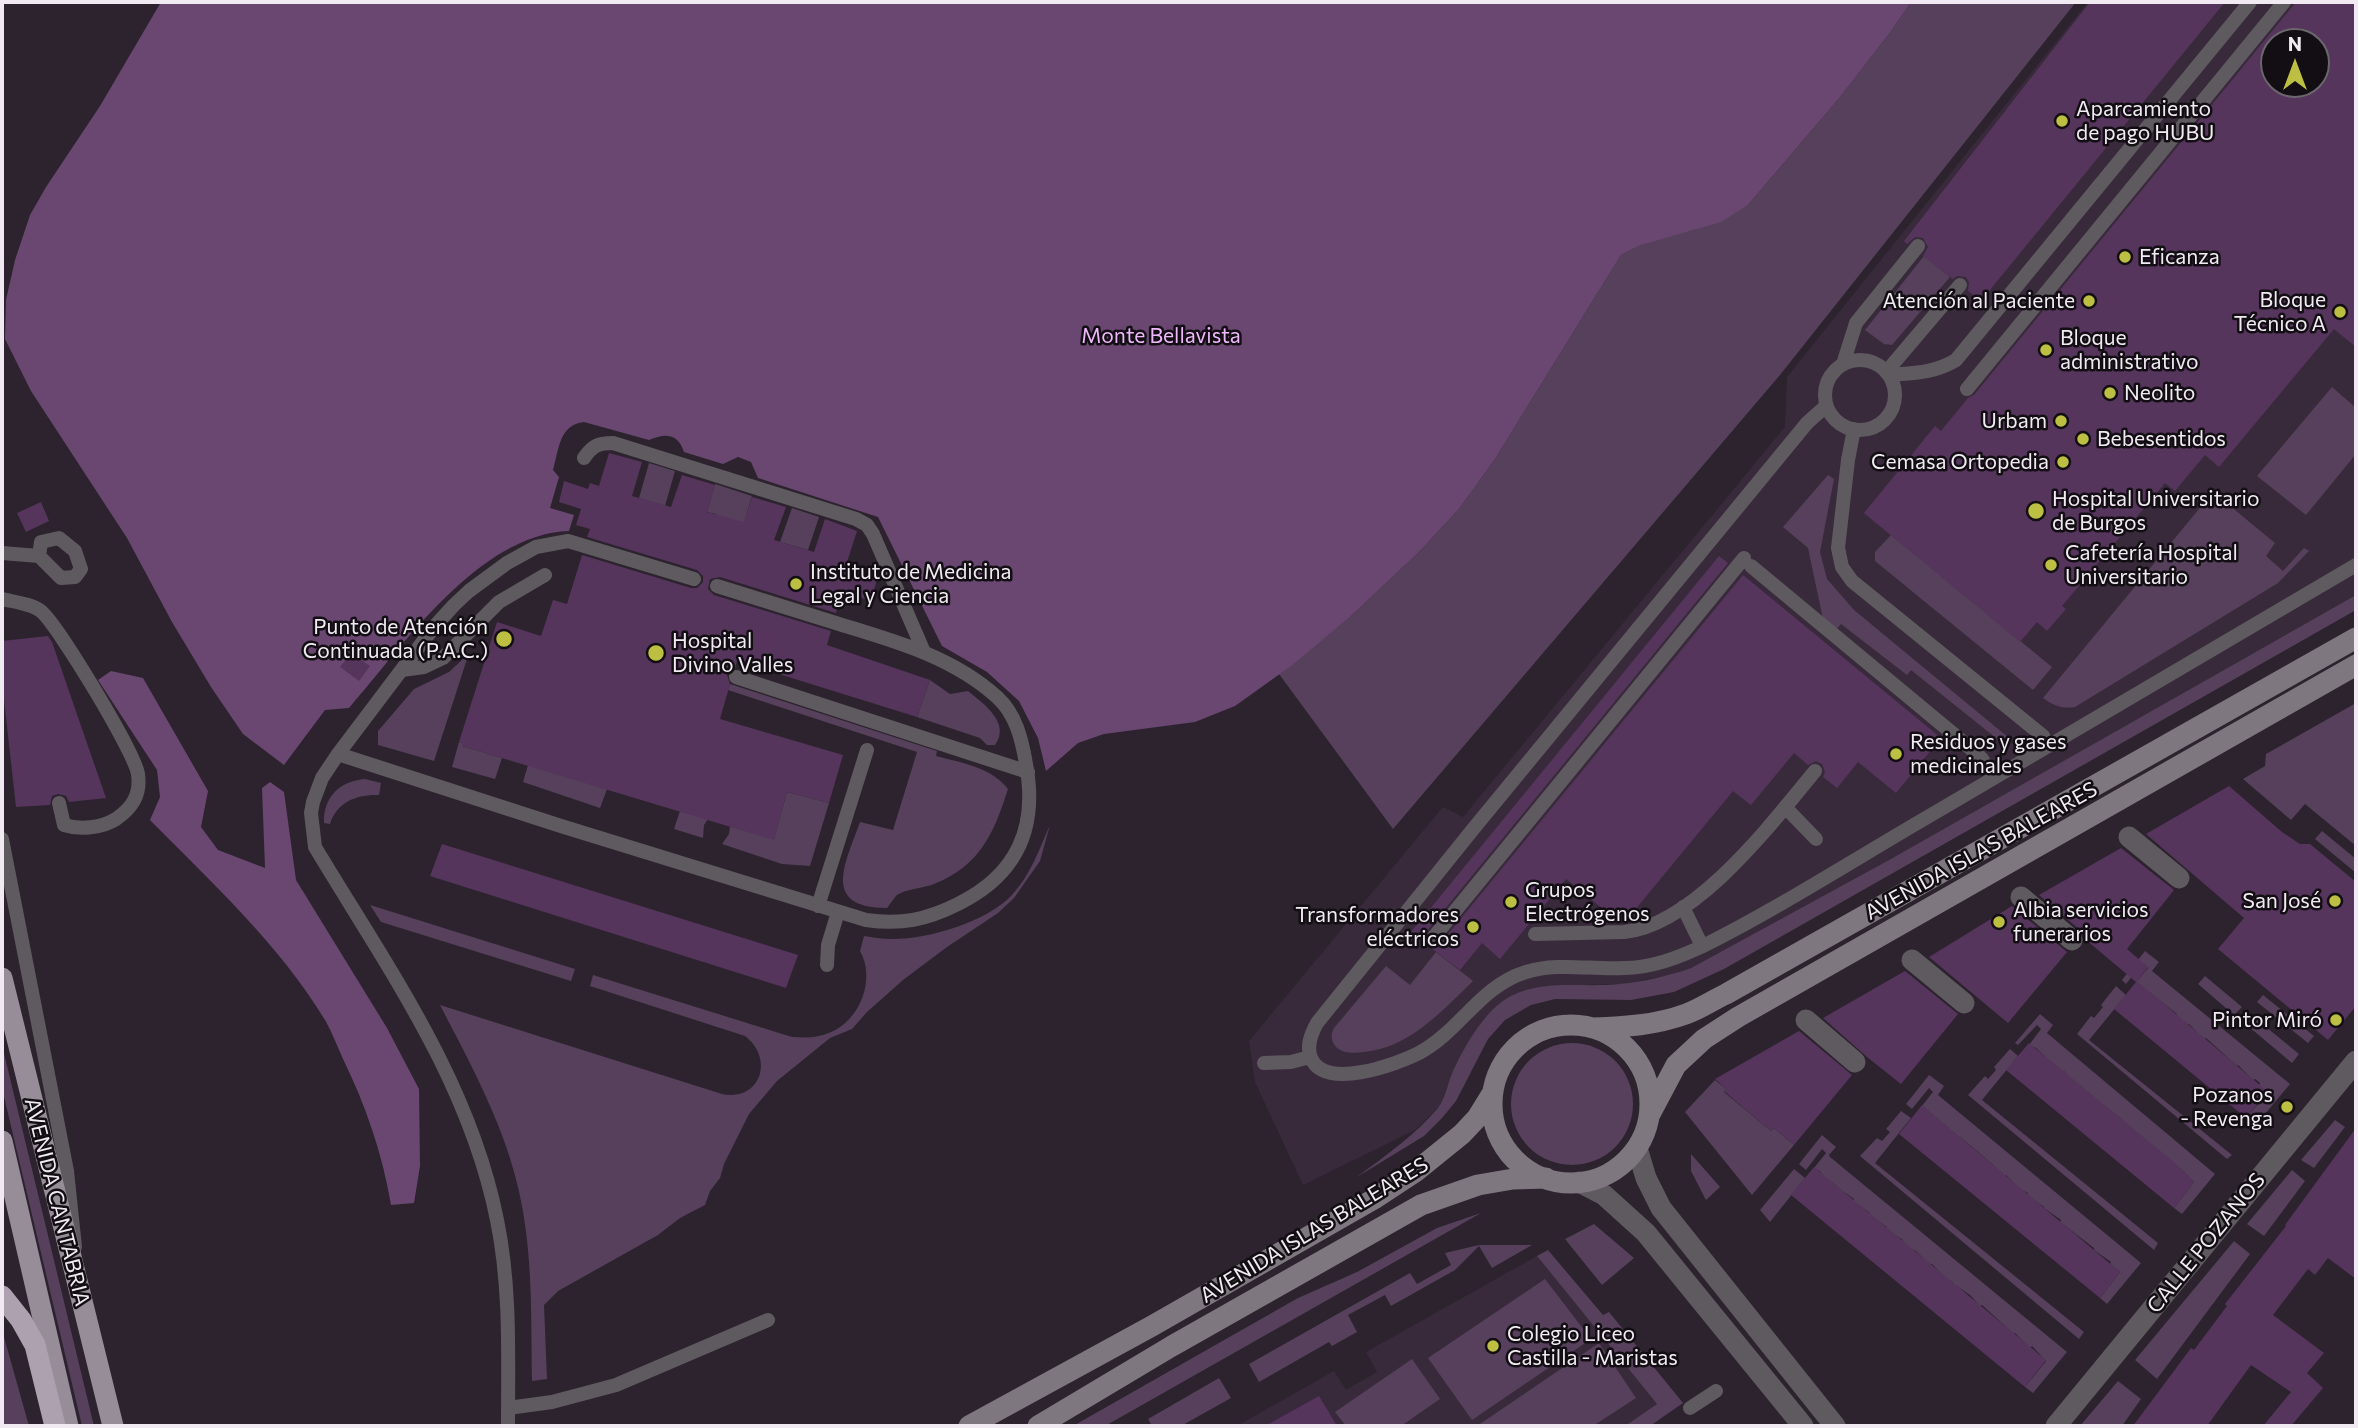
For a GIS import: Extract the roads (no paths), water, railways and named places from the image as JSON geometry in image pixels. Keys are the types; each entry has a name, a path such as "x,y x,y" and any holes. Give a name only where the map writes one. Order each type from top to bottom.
{"highway":[{"path":"2,1296 21,1320 35,1345 55,1426"}],"main road":[{"name":"AVENIDA ISLAS BALEARES","path":"1593,1028 1636,1026 1663,1020 1686,1014 1716,999 2356,638"},
{"name":"AVENIDA ISLAS BALEARES","path":"1650,1114 1676,1065 1704,1039 1738,1017 2356,665"},
{"name":"AVENIDA CANTABRIA","path":"2,978 113,1426"},
{"path":"1573,1025 1593,1028 1620,1041 1639,1063 1649,1088 1650,1114 1644,1137 1623,1163 1606,1175 1579,1182 1546,1178 1527,1169 1503,1144 1496,1128 1492,1107 1493,1092 1502,1067 1523,1041 1553,1027 1573,1025"},
{"name":"AVENIDA ISLAS BALEARES","path":"969,1426 1374,1199 1415,1172 1462,1134 1477,1118 1493,1092"},
{"name":"AVENIDA CANTABRIA","path":"2,1141 68,1426"},
{"name":"AVENIDA ISLAS BALEARES","path":"1038,1426 1172,1346 1421,1205 1478,1185 1513,1179 1546,1178"},
{"name":"AVENIDA ISLAS BALEARES","path":"993,1426 1152,1325"},
{"name":"AVENIDA ISLAS BALEARES","path":"1020,1426 1172,1346"}],"street":[{"path":"2129,837 2179,878"},
{"path":"2021,897 2072,940"},
{"path":"1912,960 1964,1003"},
{"path":"1806,1020 1855,1062"},
{"name":"CALLE POZANOS","path":"2056,1426 2356,1063"},
{"path":"1637,1148 1646,1178 1661,1208 1835,1426"},
{"path":"1579,1182 1604,1195 1646,1233 1803,1426"}],"lane":[{"path":"1888,373 1930,371 1945,367 1956,360 2250,2"},
{"path":"1967,389 2284,2"},
{"path":"1843,364 1856,323 1918,246"},
{"path":"1888,373 1960,285"},
{"path":"1852,360 1871,360 1888,373 1896,394 1890,414 1875,427 1854,429 1837,422 1826,406 1829,377 1843,364 1852,360"},
{"path":"1826,406 1807,424 1632,635 1317,1023 1309,1045 1311,1057 1319,1068 1336,1073 1360,1072 1397,1064 1439,1040 1488,992 1522,973 1545,967 1635,968 1670,960 1702,946 1993,779 2356,565"},
{"path":"1854,429 1838,548 1842,568 1852,580 2043,736 2049,746"},
{"path":"584,458 591,448 601,443 613,443 856,519 867,525 924,652"},
{"path":"508,1426 505,1270 498,1222 477,1144 436,1048 315,847 313,802 322,778 338,754 433,627 468,591 507,563 536,547 568,541 694,579"},
{"path":"2,553 39,556"},
{"path":"1433,938 1747,562 1884,685 1969,747 1982,759 1993,779"},
{"path":"402,670 424,667 443,657 499,602 545,575"},
{"path":"338,754 818,906 882,922 930,917 978,894 1002,872 1018,848 1027,825 1031,790 1016,724 1005,706 974,679 924,652 717,586"},
{"path":"2,599 41,611 60,635 123,740 138,775 136,800 113,821 73,828 64,824 59,803"},
{"path":"736,677 1028,772"},
{"path":"818,906 867,750"},
{"path":"1535,934 1637,930 1652,925 1683,907 1739,861 1815,771"},
{"path":"1785,807 1816,839"},
{"path":"2,839 67,1171 75,1230 76,1279"},
{"path":"1683,907 1702,946"},
{"path":"827,965 828,945 838,912"},
{"path":"1264,1062 1291,1062 1311,1057"},
{"path":"508,1408 552,1402 616,1385 768,1320"},
{"path":"1690,1408 1716,1391"}],"place":[{"name":"Aparcamiento de pago HUBU","path":"2062,121"},
{"name":"Eficanza","path":"2125,257"},
{"name":"Atención al Paciente","path":"2089,301"},
{"name":"Bloque Técnico A","path":"2340,312"},
{"name":"Bloque administrativo","path":"2046,350"},
{"name":"Neolito","path":"2110,393"},
{"name":"Urbam","path":"2061,421"},
{"name":"Bebesentidos","path":"2083,439"},
{"name":"Cemasa Ortopedia","path":"2063,462"},
{"name":"Hospital Universitario de Burgos","path":"2036,511"},
{"name":"Cafetería Hospital Universitario","path":"2051,565"},
{"name":"Instituto de Medicina Legal y Ciencia","path":"796,584"},
{"name":"Punto de Atención Continuada (P.A.C.)","path":"504,639"},
{"name":"Hospital Divino Valles","path":"656,653"},
{"name":"Residuos y gases medicinales","path":"1896,754"},
{"name":"San José","path":"2335,901"},
{"name":"Grupos Electrógenos","path":"1511,902"},
{"name":"Albia servicios funerarios","path":"1999,922"},
{"name":"Transformadores eléctricos","path":"1473,927"},
{"name":"Pintor Miró","path":"2336,1020"},
{"name":"Pozanos - Revenga","path":"2287,1107"},
{"name":"Colegio Liceo Castilla - Maristas","path":"1493,1346"}],"park label":[{"name":"Monte Bellavista","path":"1161,336"}]}
